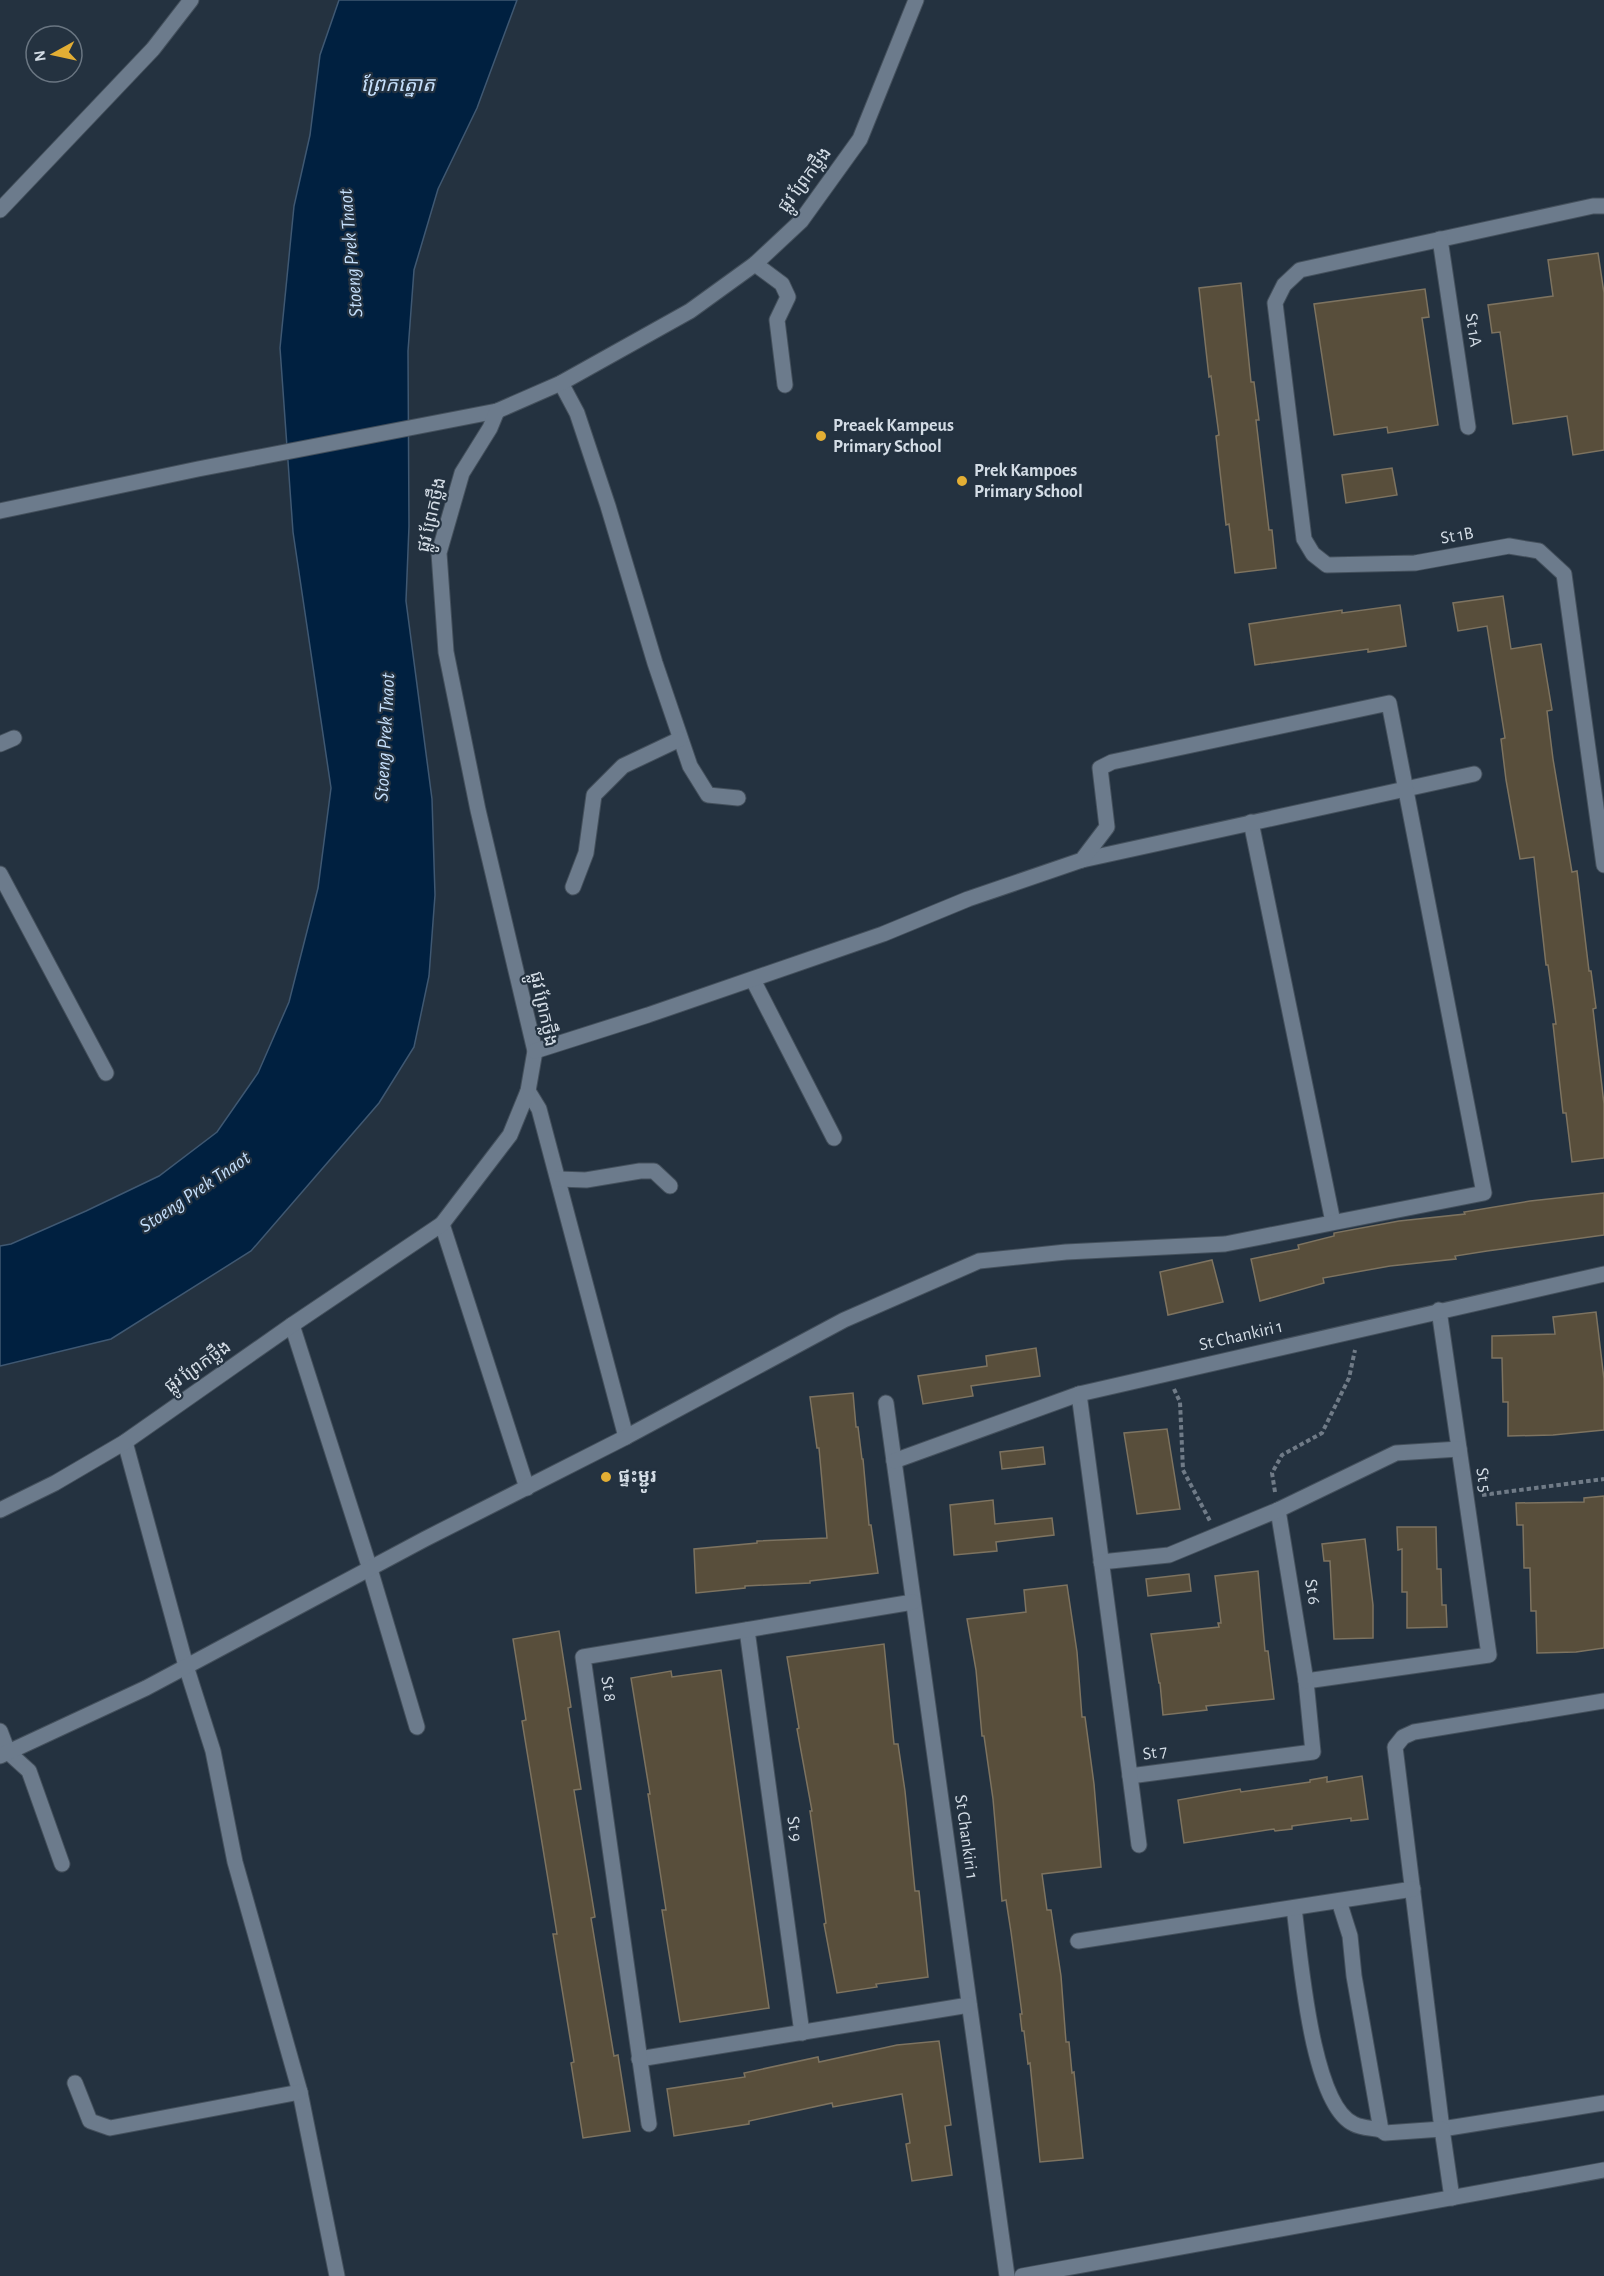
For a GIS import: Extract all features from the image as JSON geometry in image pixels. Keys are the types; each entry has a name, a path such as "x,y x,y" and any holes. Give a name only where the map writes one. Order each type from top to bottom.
{"street":[{"path":"0,210 153,49 191,0"},
{"name":"ផ្លូវ ព្រែកថ្លឹង","path":"0,511 198,469 458,420 497,411 561,383 690,311 755,264 801,221 860,139 916,0"},
{"path":"1440,239 1593,206 1604,206"},
{"name":"St 1B","path":"1440,239 1300,270 1284,285 1275,303 1304,539 1313,554 1327,566 1415,563 1509,546 1539,551 1564,574 1604,865"},
{"name":"St 1A","path":"1440,239 1468,427"},
{"path":"755,264 782,284 788,297 777,320 785,385"},
{"path":"561,383 581,424 690,766 708,795 738,798"},
{"name":"ផ្លូវ ព្រែកថ្លឹង","path":"0,1510 55,1483 125,1442 442,1224 510,1135 528,1091 535,1051 478,810 446,652 439,553 462,473 490,428 497,411"},
{"path":"4,1754 146,1688 626,1437 844,1320 979,1261 1066,1252 1225,1244 1484,1193 1389,704 1124,760 1100,768 1107,827 1082,860"},
{"path":"573,887 585,854 594,795 623,766 680,739"},
{"path":"535,1051 753,980 883,934 968,899 1082,860 1474,774"},
{"path":"1251,822 1333,1222"},
{"path":"0,874 106,1073"},
{"path":"753,980 834,1138"},
{"path":"528,1091 539,1109 626,1437"},
{"path":"558,1179 586,1180 640,1171 654,1171 670,1186"},
{"path":"442,1224 527,1488"},
{"name":"St Chankiri 1","path":"894,1461 1079,1394 1604,1274"},
{"name":"St 5","path":"1306,1681 1489,1655 1439,1310"},
{"path":"292,1325 370,1569 417,1726"},
{"name":"St 7","path":"1079,1394 1130,1776 1313,1752 1306,1681"},
{"name":"St Chankiri 1","path":"886,1403 1007,2276"},
{"path":"125,1442 186,1666 213,1751 235,1862 300,2092 337,2276"},
{"path":"1101,1562 1169,1555 1278,1510 1396,1454 1459,1449"},
{"name":"St 6","path":"1278,1510 1306,1681"},
{"name":"St 8","path":"649,2124 583,1657 914,1602"},
{"name":"St 9","path":"747,1630 802,2033"},
{"path":"1452,2198 1395,1747 1403,1737 1414,1732 1604,1701"},
{"path":"0,1731 4,1754 29,1771 62,1864"},
{"path":"1130,1776 1139,1845"},
{"path":"1078,1941 1413,1888"},
{"path":"1339,1901 1350,1936 1354,1976 1381,2130"},
{"path":"1294,1908 1312,2041 1331,2101 1352,2124 1381,2130 1385,2133 1442,2129 1604,2103"},
{"path":"639,2059 969,2005"},
{"path":"75,2083 90,2121 110,2128 300,2092"},
{"path":"1022,2276 1604,2170"}],"path":[{"path":"1278,1510 1272,1473 1282,1455 1322,1433 1349,1378 1360,1329"},
{"path":"1168,1373 1180,1402 1183,1470 1217,1535"},
{"path":"1466,1497 1604,1479"}],"water":[{"name":"ព្រែកត្នោត","path":"339,0 517,0 477,108 438,189 414,270 408,351 409,526 406,601 432,799 435,895 429,976 414,1047 379,1103 251,1251 111,1339 0,1366 0,1246 11,1244 86,1211 159,1176 217,1132 258,1073 289,1002 318,888 331,788 293,532 280,348 294,206 310,135 320,55"}],"building":[{"path":"1598,253 1604,293 1604,450 1573,455 1567,416 1513,424 1500,332 1492,333 1488,305 1553,296 1548,260"},
{"path":"1241,283 1251,382 1254,382 1259,420 1256,420 1269,530 1272,530 1276,568 1235,573 1229,524 1226,525 1216,436 1219,435 1211,376 1209,377 1199,288"},
{"path":"1425,289 1429,317 1422,318 1438,425 1388,433 1387,427 1334,435 1314,304"},
{"path":"1392,468 1397,495 1346,503 1342,475"},
{"path":"1503,596 1511,649 1541,644 1552,710 1547,711 1553,759 1572,872 1577,871 1589,971 1591,971 1596,1008 1593,1009 1604,1104 1604,1158 1572,1162 1566,1113 1563,1113 1553,1024 1556,1024 1548,965 1546,965 1534,857 1520,859 1506,780 1501,739 1505,738 1487,626 1458,631 1453,603"},
{"path":"1400,605 1406,646 1255,665 1249,624 1342,610 1342,613"},
{"path":"1604,1193 1604,1235 1487,1251 1455,1256 1456,1259 1390,1266 1323,1278 1324,1283 1260,1301 1251,1259 1299,1249 1298,1245 1334,1236 1334,1233 1399,1221 1465,1214 1464,1212 1530,1201"},
{"path":"1212,1260 1223,1302 1168,1315 1160,1272"},
{"path":"1596,1312 1604,1379 1604,1430 1553,1435 1508,1436 1508,1402 1503,1402 1502,1358 1492,1358 1492,1336 1555,1334 1553,1317"},
{"path":"1036,1348 1040,1376 971,1386 973,1396 923,1404 918,1376 987,1366 986,1356"},
{"path":"853,1393 856,1427 858,1427 863,1459 869,1525 871,1525 878,1573 810,1581 810,1583 745,1586 745,1588 696,1593 694,1549 757,1543 757,1541 827,1538 819,1448 817,1448 810,1397"},
{"path":"1167,1429 1180,1509 1137,1514 1124,1433"},
{"path":"1043,1447 1045,1464 1002,1469 1000,1452"},
{"path":"1604,1496 1604,1648 1576,1652 1537,1653 1536,1611 1531,1611 1530,1568 1524,1568 1523,1525 1517,1525 1516,1503 1584,1502 1584,1498"},
{"path":"993,1500 995,1524 1052,1518 1054,1535 996,1542 997,1551 954,1555 950,1505"},
{"path":"1397,1527 1436,1527 1437,1569 1441,1569 1442,1605 1446,1605 1447,1627 1407,1628 1407,1592 1402,1592 1402,1549 1398,1550"},
{"path":"1365,1539 1373,1605 1373,1638 1334,1639 1330,1561 1324,1561 1322,1544"},
{"path":"1258,1571 1265,1651 1268,1651 1274,1699 1206,1706 1207,1710 1163,1715 1151,1634 1219,1627 1218,1623 1221,1623 1215,1576"},
{"path":"1189,1574 1191,1591 1148,1596 1146,1579"},
{"path":"1067,1585 1077,1652 1082,1717 1085,1717 1094,1784 1101,1867 1042,1874 1047,1910 1051,1910 1061,1976 1066,2042 1069,2042 1072,2073 1074,2072 1083,2158 1040,2162 1030,2063 1028,2064 1024,2031 1022,2031 1020,2014 1022,2014 1006,1900 1002,1901 993,1799 984,1736 982,1736 976,1670 967,1619 1026,1612 1024,1590"},
{"path":"559,1631 581,1789 574,1790 595,1917 591,1918 614,2056 618,2055 630,2131 583,2138 571,2063 574,2062 553,1934 557,1934 522,1721 526,1720 513,1639"},
{"path":"884,1644 894,1744 898,1744 905,1791 915,1891 919,1891 928,1977 876,1984 877,1987 837,1993 824,1924 826,1923 810,1811 812,1811 787,1657"},
{"path":"721,1670 769,2008 680,2022 662,1910 666,1910 648,1794 650,1794 631,1678 671,1671 672,1677"},
{"path":"1362,1776 1368,1819 1351,1821 1351,1818 1292,1826 1292,1829 1275,1831 1274,1829 1184,1843 1178,1800 1240,1789 1241,1792 1310,1782 1310,1780 1327,1777 1327,1782"},
{"path":"939,2041 951,2125 945,2126 952,2175 912,2181 906,2144 910,2143 902,2094 833,2107 832,2103 749,2121 749,2124 674,2136 667,2089 745,2077 744,2073 818,2057 819,2062 897,2045"}],"place":[{"name":"Preaek Kampeus Primary School","path":"821,436"},
{"name":"Prek Kampoes Primary School","path":"962,481"},
{"name":"ផ្ទះម្ជូរ","path":"606,1477"}],"water label":[{"name":"Stoeng Prek Tnaot","path":"351,253"},
{"name":"Stoeng Prek Tnaot","path":"385,737"},
{"name":"Stoeng Prek Tnaot","path":"195,1192"}]}
